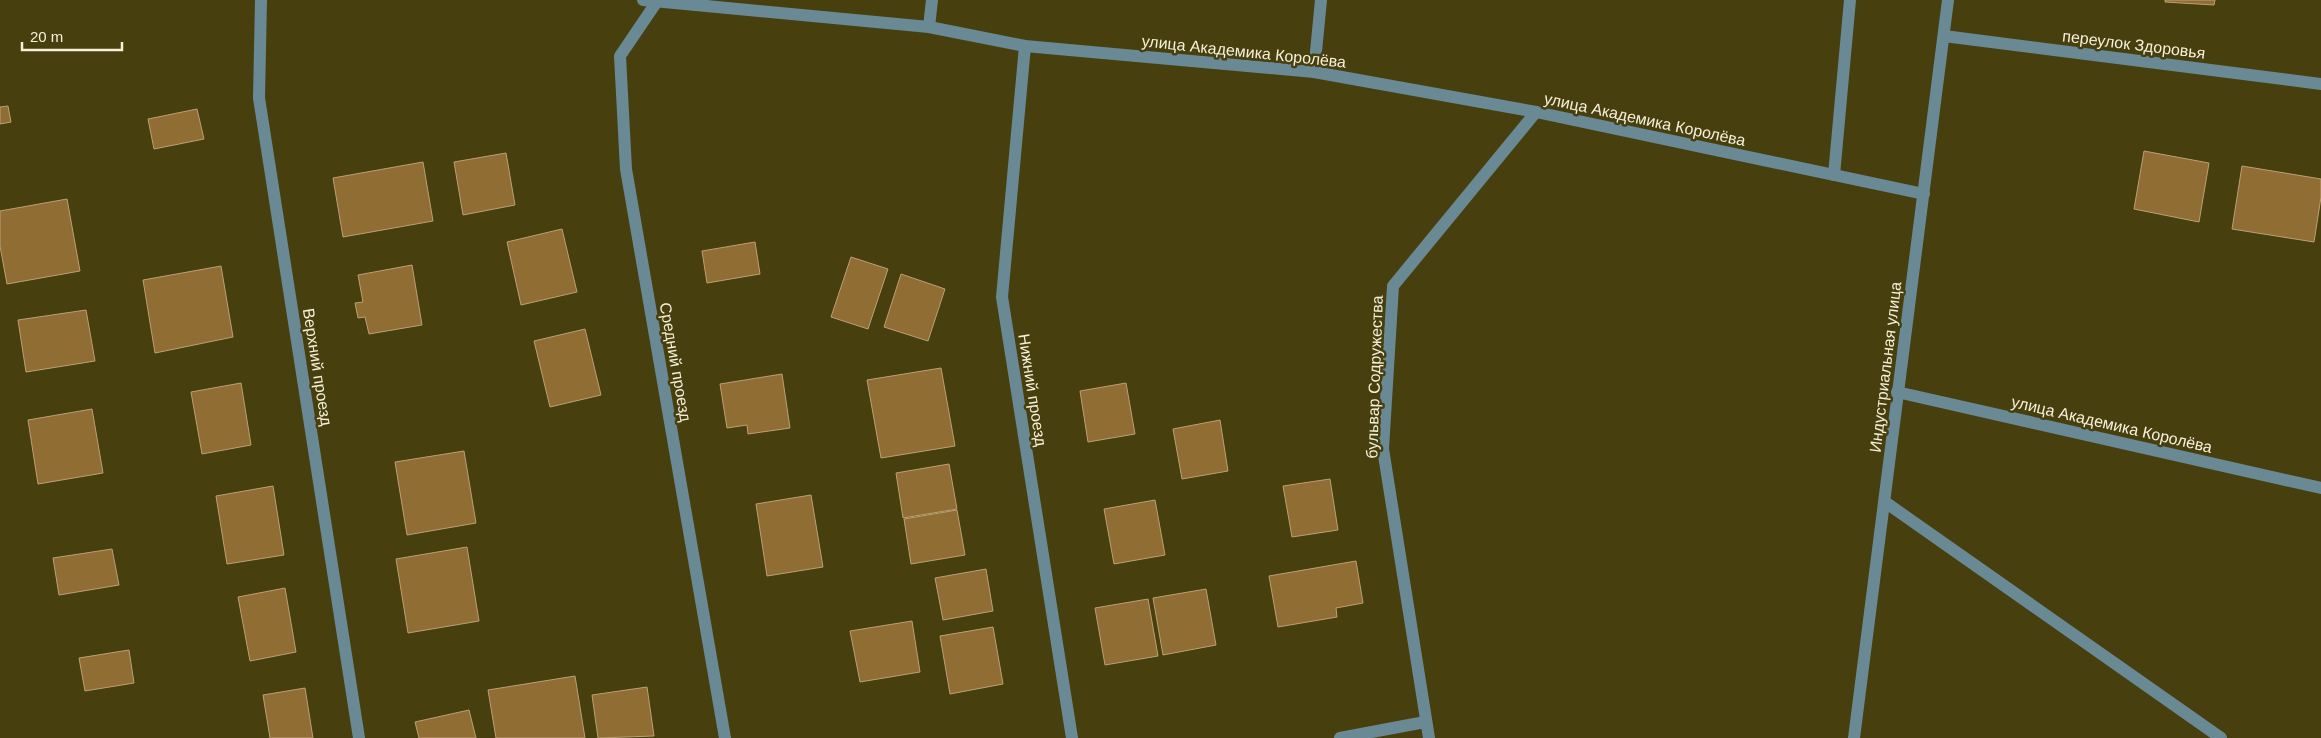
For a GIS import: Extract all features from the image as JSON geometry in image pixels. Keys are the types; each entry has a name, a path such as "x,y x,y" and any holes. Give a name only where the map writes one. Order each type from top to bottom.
{"street":[{"name":"Верхний проезд","path":"261,0 260,98 359,738"},
{"name":"улица Академика Королёва","path":"643,0 929,27 1025,46 1314,72 1536,112 1924,194"},
{"path":"929,27 932,0"},
{"path":"1314,72 1321,0"},
{"path":"1834,175 1850,0"},
{"name":"Индустриальная улица","path":"1854,738 1948,0"},
{"name":"Средний проезд","path":"658,1 620,56 626,169 725,738"},
{"name":"переулок Здоровья","path":"1944,36 2321,84"},
{"name":"Нижний проезд","path":"1025,46 1002,297 1072,738"},
{"name":"бульвар Содружества","path":"1429,738 1384,449 1394,286 1536,112"},
{"name":"улица Академика Королёва","path":"1897,392 2321,488"},
{"path":"1885,502 2221,738"},
{"path":"1340,738 1426,722"}],"building":[{"path":"2165,0 2215,0 2214,5 2165,2"},
{"path":"8,106 11,122 0,124 0,107"},
{"path":"197,109 204,139 154,149 148,119"},
{"path":"2144,151 2209,163 2199,222 2134,209"},
{"path":"506,153 515,205 463,215 454,162"},
{"path":"423,162 433,221 343,237 333,178"},
{"path":"2242,166 2321,179 2321,197 2314,242 2232,229"},
{"path":"67,199 80,271 7,284 0,246 0,211"},
{"path":"562,229 577,292 521,305 507,242"},
{"path":"755,242 760,274 707,283 702,251"},
{"path":"851,257 888,269 868,329 831,317"},
{"path":"412,265 422,325 369,334 365,317 358,318 355,303 363,302 358,275"},
{"path":"221,266 233,337 155,353 143,280"},
{"path":"901,274 945,289 928,341 884,327"},
{"path":"86,310 95,361 26,372 18,320"},
{"path":"585,329 601,395 550,407 534,341"},
{"path":"941,368 955,446 881,458 867,380"},
{"path":"782,374 790,428 748,434 747,425 727,428 720,384"},
{"path":"241,383 251,445 202,454 191,392"},
{"path":"1126,383 1135,434 1088,442 1080,391"},
{"path":"92,409 103,473 38,484 28,420"},
{"path":"1220,420 1228,471 1182,479 1173,429"},
{"path":"464,451 476,523 407,535 395,462"},
{"path":"949,464 957,509 903,518 896,473"},
{"path":"1330,479 1338,530 1292,537 1283,486"},
{"path":"273,486 284,555 227,564 216,496"},
{"path":"811,495 823,567 767,576 756,504"},
{"path":"1155,500 1165,555 1114,564 1104,509"},
{"path":"957,510 965,555 911,564 904,519"},
{"path":"467,547 479,621 408,633 396,559"},
{"path":"112,549 119,585 59,595 53,558"},
{"path":"1356,561 1363,603 1336,608 1337,617 1278,627 1269,576"},
{"path":"986,569 993,611 943,620 935,578"},
{"path":"285,588 296,652 250,661 238,597"},
{"path":"1206,589 1216,645 1163,655 1153,598"},
{"path":"1148,599 1158,656 1105,665 1095,608"},
{"path":"912,621 920,672 860,682 850,631"},
{"path":"993,627 1003,684 950,694 940,636"},
{"path":"129,650 134,683 85,691 79,658"},
{"path":"575,676 585,738 496,738 488,690"},
{"path":"647,687 654,736 598,738 592,695"},
{"path":"305,688 313,738 270,738 263,695"},
{"path":"469,710 476,738 419,738 415,722"}]}
